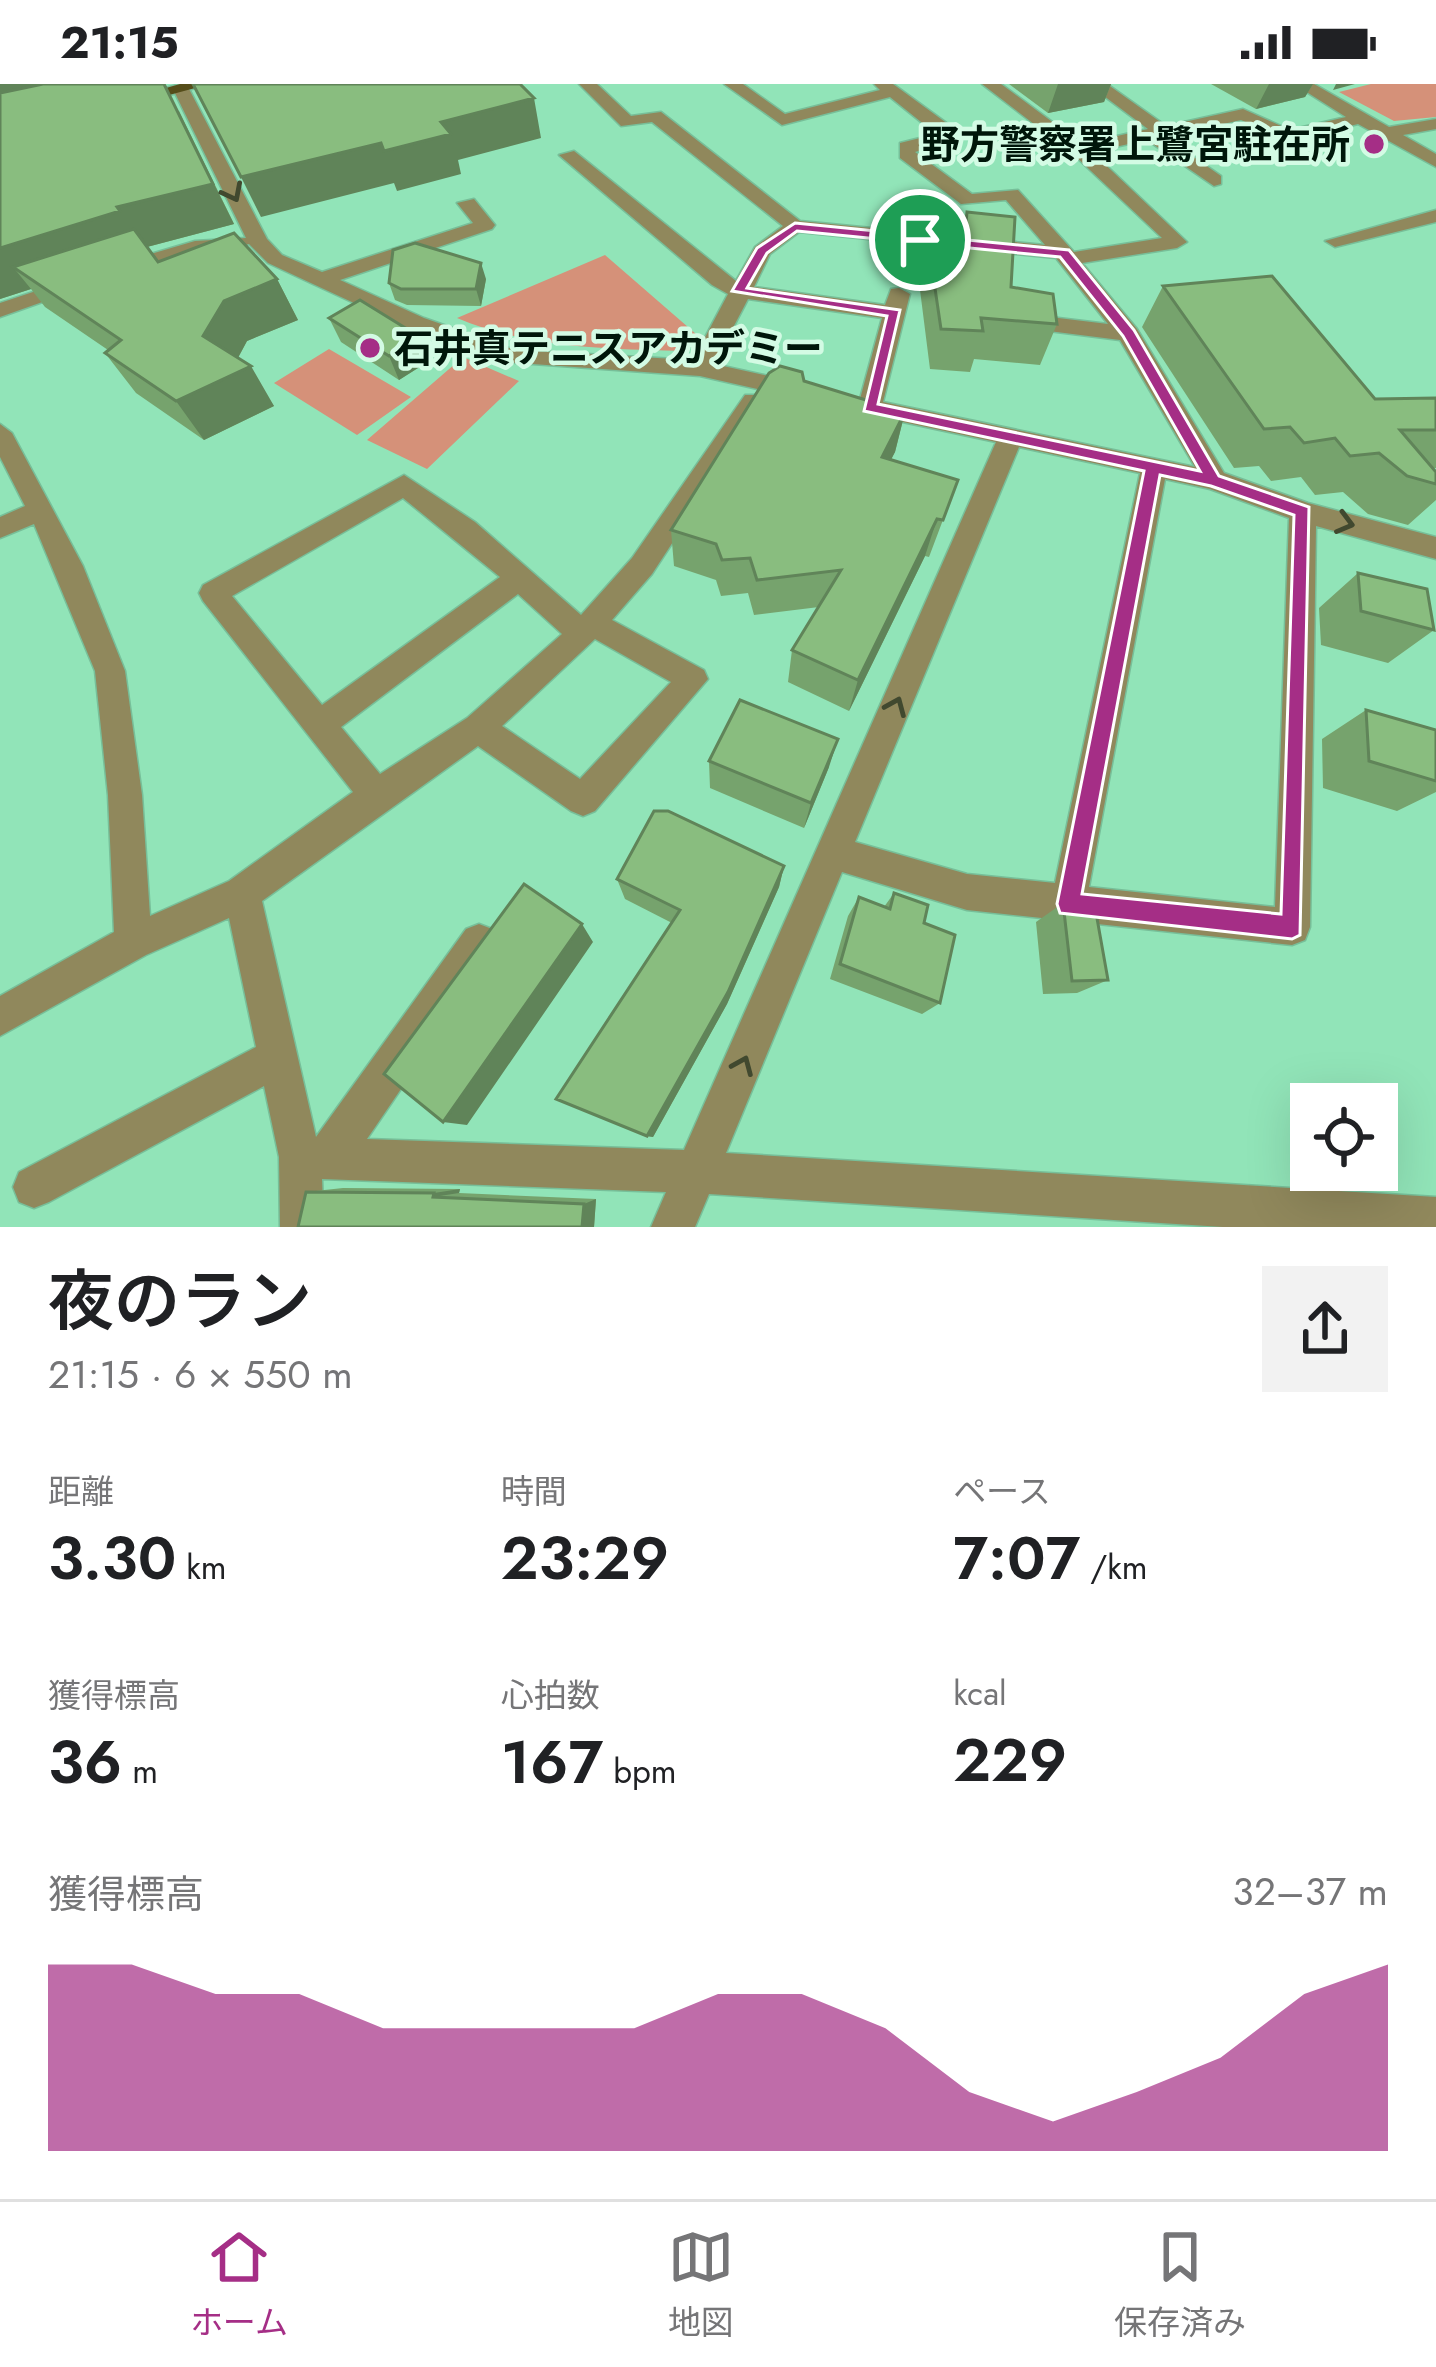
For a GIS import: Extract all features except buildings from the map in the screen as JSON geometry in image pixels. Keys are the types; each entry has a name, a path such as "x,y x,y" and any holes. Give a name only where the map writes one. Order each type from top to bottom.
{"main road":[{"path":"113,105 191,86"}],"street":[{"path":"586,84 626,122 656,116 795,226 1067,256 1177,242 1079,150 990,84"},
{"path":"732,84 782,120 887,88 943,127 946,137 906,147 906,154 968,200 1011,194 1129,334 1214,480"},
{"path":"1096,84 1214,180"},
{"path":"1302,84 1436,162"},
{"path":"191,86 258,242 275,259 416,323 513,357 700,368 1214,480 1303,512 1436,548"},
{"path":"1079,150 1244,114 1288,136 1362,118"},
{"path":"1387,133 1436,124"},
{"path":"568,155 719,281 739,291 897,304 849,402"},
{"path":"320,280 485,225 466,202"},
{"path":"1335,241 1436,216"},
{"path":"700,368 762,251 795,226"},
{"path":"0,310 195,247 258,242"},
{"path":"1011,320 1129,334"},
{"path":"0,1018 133,942 242,894 376,795 478,728 587,628 642,566 766,382"},
{"path":"0,433 68,566 110,671 125,795 133,942"},
{"path":"673,1227 1010,438"},
{"path":"1068,904 1154,467"},
{"path":"376,795 213,593 404,485 587,628 693,679 583,800 478,728"},
{"path":"0,527 38,511"},
{"path":"834,854 967,892 1292,927 1303,512"},
{"path":"317,727 519,578"},
{"path":"242,894 278,1057 314,1158"},
{"path":"302,1227 314,1158 479,942"},
{"path":"34,1187 278,1057"},
{"path":"314,1158 697,1172 1115,1215 1436,1220"}],"shaded area":[{"path":"1371,84 1436,84 1436,117 1394,121 1339,92"},
{"path":"605,255 696,334 687,351 541,342 457,318"},
{"path":"329,349 411,397 357,435 274,383"},
{"path":"463,357 519,381 427,469 367,440"}],"place":[{"name":"野方警察署上鷺宮駐在所","path":"1374,144"},
{"name":"石井真テニスアカデミー","path":"370,348"}],"route":[{"path":"920,240 795,226 762,251 739,291 895,313 870,407 1010,438 1043,444 1154,467 1214,480 1303,512 1292,927 1068,904 1154,467 1214,480 1129,334 1064,253 920,240"}]}
